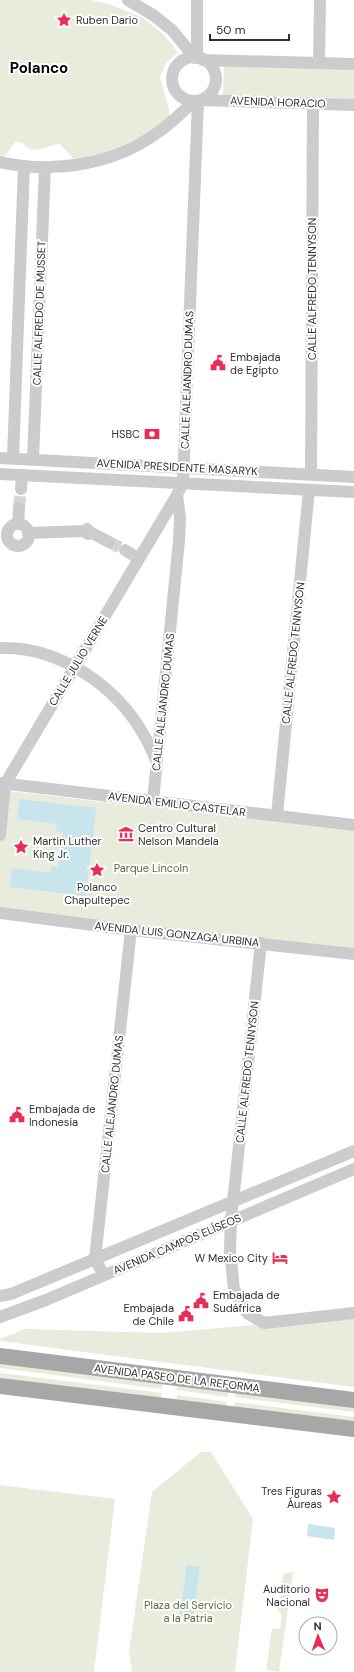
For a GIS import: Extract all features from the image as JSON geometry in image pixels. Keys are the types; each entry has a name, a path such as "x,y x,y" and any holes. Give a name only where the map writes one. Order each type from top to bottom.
{"main road":[{"name":"AVENIDA PASEO DE LA REFORMA","path":"0,1356 354,1400"},
{"path":"0,1386 354,1430"}],"street":[{"path":"0,162 24,166 45,167 95,162 120,154 156,134 198,100 212,92 216,80 212,68 198,58 172,30 153,15 128,0"},
{"path":"197,0 198,58"},
{"path":"319,63 320,0"},
{"path":"198,100 187,100 176,92 172,79 173,72 184,60 198,58 354,64"},
{"name":"AVENIDA HORACIO","path":"198,100 354,105"},
{"name":"CALLE ALEJANDRO DUMAS","path":"153,801 179,541 180,517 177,495 183,482 198,100"},
{"name":"CALLE ALFREDO TENNYSON","path":"311,474 313,103"},
{"name":"CALLE ALFREDO DE MUSSET","path":"13,458 24,166"},
{"name":"CALLE ALFREDO DE MUSSET","path":"33,460 45,167"},
{"name":"AVENIDA PRESIDENTE MASARYK","path":"0,458 354,477"},
{"name":"AVENIDA PRESIDENTE MASARYK","path":"0,474 183,482 354,492"},
{"path":"21,489 22,475"},
{"name":"CALLE ALFREDO TENNYSON","path":"277,815 310,490"},
{"name":"CALLE JULIO VERNE","path":"0,835 2,784 177,495"},
{"path":"18,524 19,508"},
{"path":"18,524 25,527 28,532 26,542 20,546 10,542 4,532 10,527 18,524"},
{"path":"28,532 87,531 109,542"},
{"path":"125,550 139,559"},
{"path":"0,648 21,649 47,654 74,667 105,688 128,713 145,736 157,763"},
{"name":"AVENIDA EMILIO CASTELAR","path":"2,784 354,825"},
{"name":"AVENIDA LUIS GONZAGA URBINA","path":"0,913 131,930 354,954"},
{"name":"CALLE ALEJANDRO DUMAS","path":"96,1259 131,930"},
{"name":"CALLE ALFREDO TENNYSON","path":"261,943 231,1220 230,1250 234,1289 247,1313 264,1323 354,1313"},
{"name":"AVENIDA CAMPOS ELÍSEOS","path":"0,1296 11,1294 354,1151"},
{"name":"AVENIDA CAMPOS ELÍSEOS","path":"0,1317 46,1300 231,1220 354,1169"},
{"path":"96,1259 104,1275"}],"green space":[{"path":"0,0 91,0 112,5 143,18 163,34 178,52 166,63 160,77 169,109 169,118 160,128 105,154 75,160 60,144 41,149 31,149 23,143 15,142 3,159 0,158"},
{"path":"224,63 354,66 354,99 223,95"},
{"name":"Parque Lincoln","path":"0,790 354,831 354,950 0,909"},
{"path":"354,1316 354,1387 0,1341 0,1339 25,1329 162,1333"},
{"path":"0,1363 163,1383 162,1389 0,1368"},
{"path":"0,1373 162,1393 161,1399 0,1378"},
{"path":"178,1385 228,1391 228,1397 177,1390"},
{"path":"236,1392 354,1407 354,1412 235,1397"},
{"path":"177,1395 227,1402 226,1407 176,1401"},
{"path":"235,1402 354,1417 354,1422 234,1408"},
{"name":"Plaza del Servicio a la Patria","path":"201,1452 211,1452 253,1519 235,1672 132,1672 129,1652 152,1492"},
{"path":"0,1485 115,1499 94,1672 0,1672"},
{"path":"293,1572 279,1672 266,1670 272,1628 280,1629 282,1615 275,1606 276,1599 280,1599 283,1574"}],"water":[{"path":"19,799 96,808 86,896 10,887 12,868 50,873 51,866 58,867 63,832 56,831 57,824 17,819"},
{"path":"308,1524 335,1528 334,1540 307,1536"},
{"path":"187,1565 200,1567 193,1621 179,1619"}],"tunnel":[{"path":"19,508 21,489"},
{"path":"109,542 125,550"}],"place":[{"name":"Ruben Dario","path":"64,20"},
{"name":"Embajada de Egipto","path":"218,363"},
{"name":"HSBC","path":"152,434"},
{"name":"Centro Cultural Nelson Mandela","path":"126,834"},
{"name":"Martin Luther King Jr.","path":"21,847"},
{"name":"Polanco Chapultepec","path":"97,870"},
{"name":"Embajada de Indonesia","path":"17,1115"},
{"name":"W Mexico City","path":"280,1258"},
{"name":"Embajada de Sudáfrica","path":"201,1301"},
{"name":"Embajada de Chile","path":"186,1314"},
{"name":"Tres Figuras Áureas","path":"334,1497"},
{"name":"Auditorio Nacional","path":"322,1595"}],"district":[{"name":"Polanco","path":"39,68"}]}
